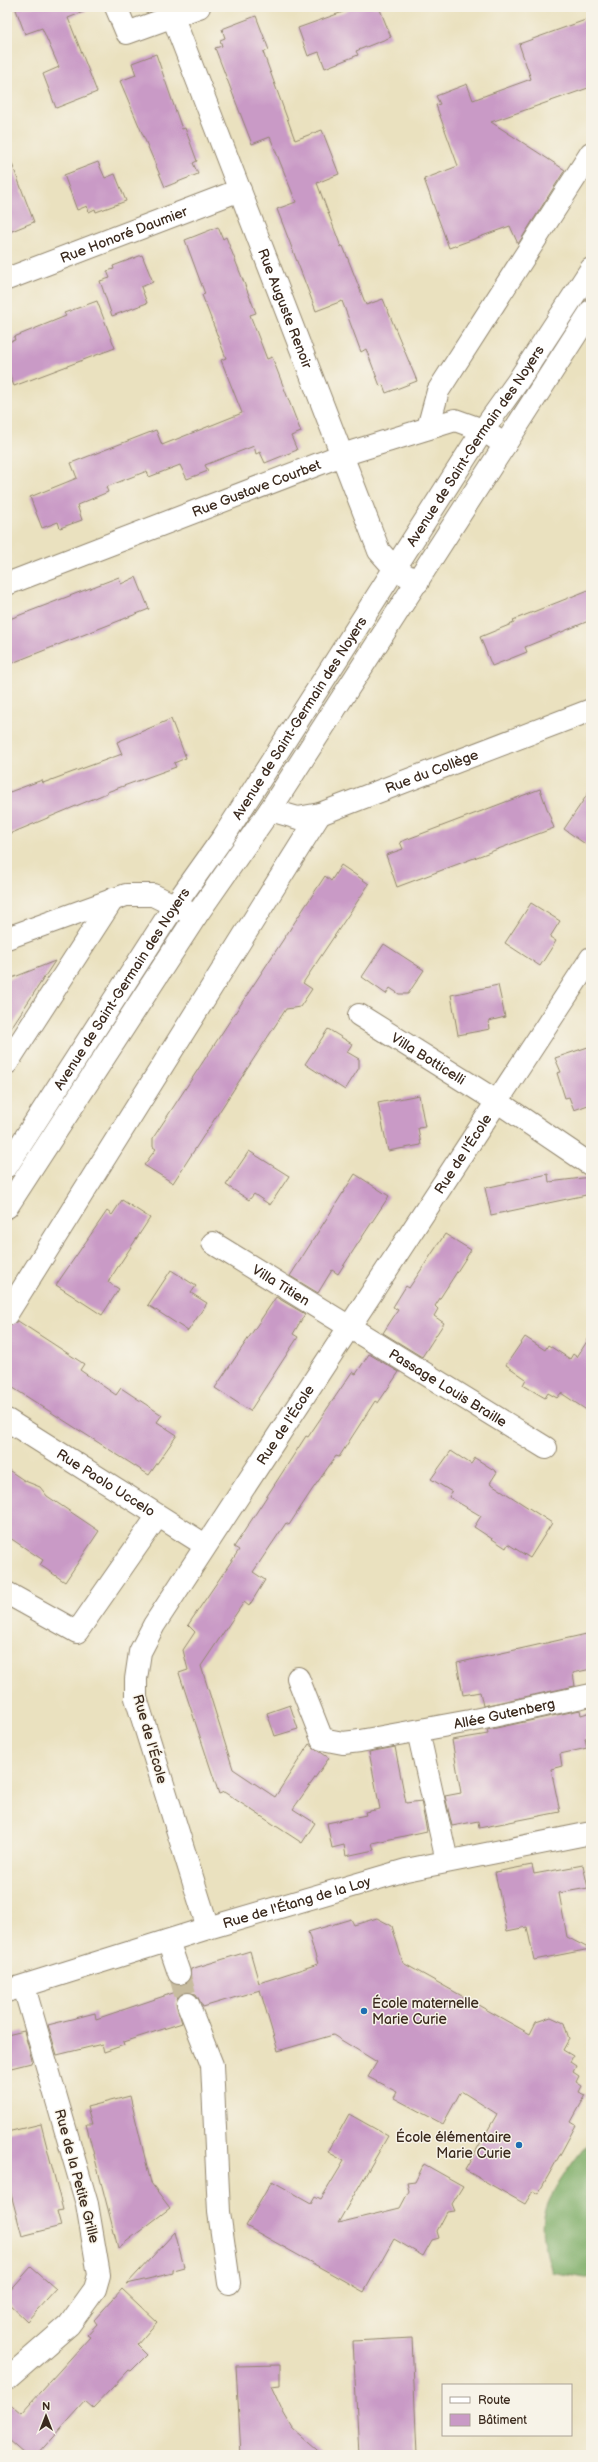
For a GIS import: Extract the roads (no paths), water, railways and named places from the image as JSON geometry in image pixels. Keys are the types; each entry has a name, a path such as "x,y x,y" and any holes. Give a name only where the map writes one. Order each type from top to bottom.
{"street":[{"path":"116,7 126,32 171,12 199,7"},
{"name":"Rue Auguste Renoir","path":"171,12 379,551 395,569 418,582"},
{"path":"428,428 438,391 591,153"},
{"name":"Rue Honoré Daumier","path":"7,279 240,190"},
{"name":"Avenue de Saint-Germain des Noyers","path":"7,1166 175,905 224,836 483,430 518,382 591,269"},
{"name":"Avenue de Saint-Germain des Noyers","path":"7,1207 196,916 270,810 591,311"},
{"name":"Rue Gustave Courbet","path":"7,584 342,455 455,420 483,430 504,445"},
{"name":"Rue du Collège","path":"270,810 298,818 320,814 591,710"},
{"path":"7,1314 320,814"},
{"path":"7,938 126,895 154,895 196,916"},
{"path":"7,1063 113,900"},
{"name":"Rue de l'École","path":"208,1928 136,1698 136,1679 140,1652 154,1626 205,1545 498,1102 591,958"},
{"name":"Villa Botticelli","path":"359,1015 498,1102 591,1165"},
{"name":"Villa Titien","path":"213,1242 349,1327"},
{"name":"Passage Louis Braille","path":"349,1327 546,1448"},
{"name":"Rue Paolo Uccelo","path":"7,1420 157,1517 205,1545"},
{"path":"7,1593 77,1632 157,1517"},
{"name":"Allée Gutenberg","path":"298,1678 322,1739 343,1743 418,1732 591,1695"},
{"path":"418,1732 446,1861"},
{"name":"Rue de l'Étang de la Loy","path":"16,1989 208,1928 366,1881 446,1861 591,1833"},
{"path":"168,1941 179,1973"},
{"name":"Rue de la Petite Grille","path":"7,2380 69,2325 94,2289 99,2275 87,2204 16,1989"},
{"path":"188,2004 212,2065 219,2212 229,2284"}],"tunnel":[{"path":"179,1973 188,2004"}],"place":[{"name":"École maternelle Marie Curie","path":"364,2011"},
{"name":"École élémentaire Marie Curie","path":"519,2145"}]}
